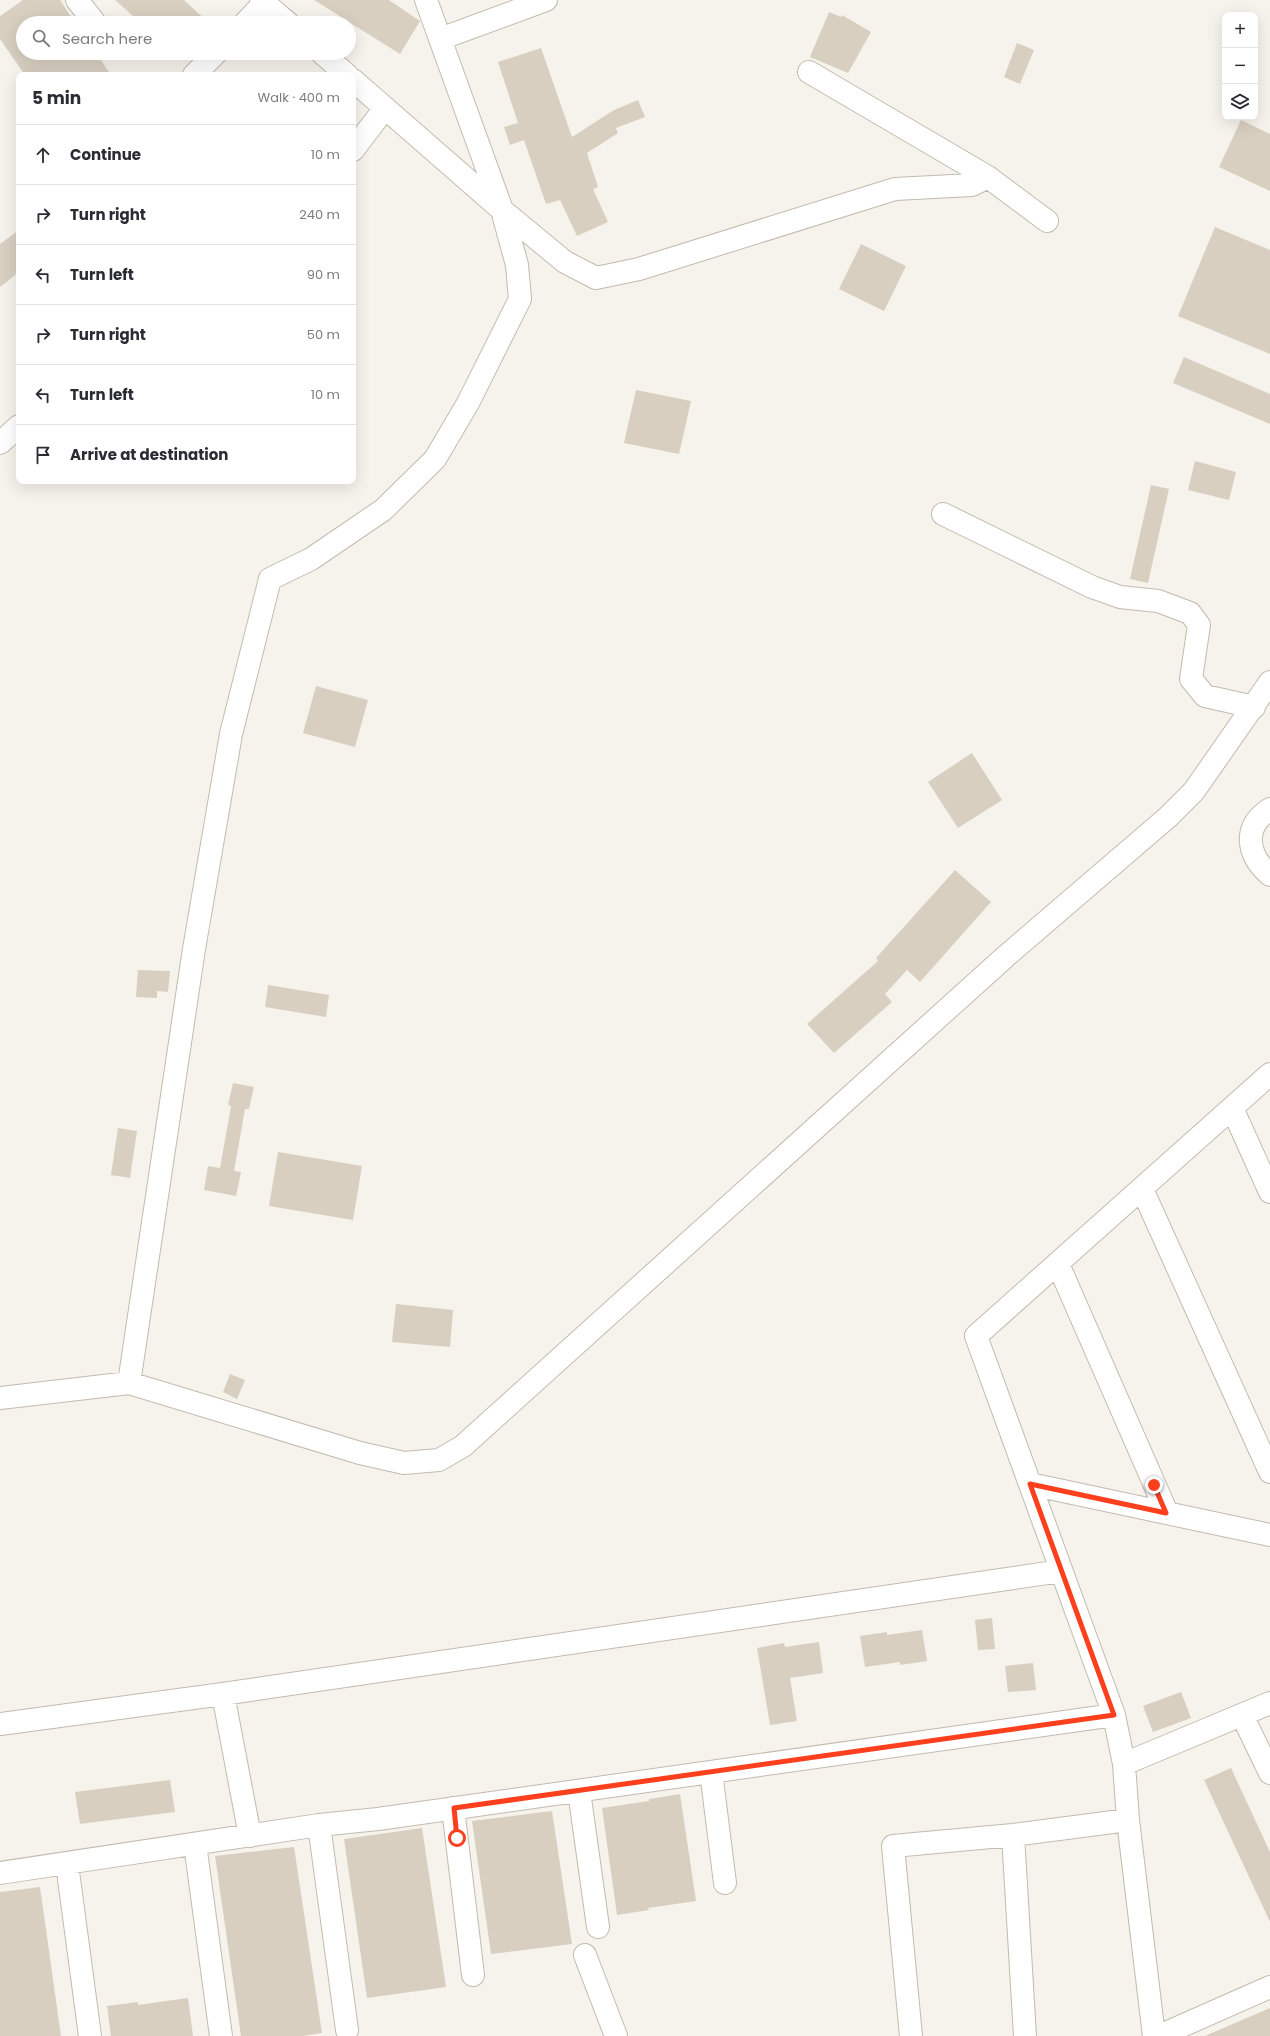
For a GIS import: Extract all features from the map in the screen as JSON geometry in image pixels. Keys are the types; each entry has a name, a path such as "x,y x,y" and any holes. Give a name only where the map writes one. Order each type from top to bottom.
{"street":[{"path":"77,0 90,16"},
{"path":"129,1383 194,949 231,734 270,578 311,558 383,510 435,459 468,403 520,299 517,265 502,210 426,0"},
{"path":"440,39 546,0"},
{"path":"251,16 263,1 280,16"},
{"path":"197,72 209,60"},
{"path":"330,60 344,72"},
{"path":"809,72 988,177 1047,222"},
{"path":"356,83 502,210 565,262 596,278 639,269 895,189 972,185 988,177"},
{"path":"356,146 385,108"},
{"path":"0,443 16,429"},
{"path":"943,514 1092,587 1120,597 1158,601 1190,613 1199,625 1191,679 1205,696 1254,707"},
{"path":"0,1398 129,1383 360,1453 404,1463 438,1460 463,1446 1005,958 1168,817 1194,791 1270,682"},
{"path":"1270,809 1259,817 1253,826 1250,836 1254,858 1270,876"},
{"path":"1154,2036 1128,1820 1124,1764 1114,1715 976,1336 1270,1074"},
{"path":"1232,1108 1270,1192"},
{"path":"1142,1189 1270,1472"},
{"path":"1058,1264 1166,1513"},
{"path":"1030,1484 1270,1535"},
{"path":"0,1724 223,1694 1061,1571"},
{"path":"223,1694 250,1836"},
{"path":"1124,1764 1270,1703"},
{"path":"0,1873 319,1825 378,1820 1114,1715"},
{"path":"1242,1715 1270,1773"},
{"path":"711,1772 725,1883"},
{"path":"579,1791 598,1927"},
{"path":"454,1808 473,1976"},
{"path":"911,2036 893,1846 1013,1835 1128,1820"},
{"path":"319,1825 347,2030"},
{"path":"1013,1835 1025,2036"},
{"path":"195,1844 221,2036"},
{"path":"67,1864 90,2036"},
{"path":"585,1955 616,2036"},
{"path":"1159,2036 1270,1987"}],"building":[{"path":"23,0 60,0 70,16 16,16 16,60 101,60 109,72 23,72 0,39 0,16"},
{"path":"115,0 184,0 201,16 133,16"},
{"path":"314,0 389,0 420,21 400,54 356,26 356,16 339,16"},
{"path":"829,12 841,17 842,15 871,32 848,73 810,57"},
{"path":"1017,43 1034,50 1020,84 1004,77"},
{"path":"541,48 572,137 614,110 638,100 645,117 616,128 618,133 587,153 598,187 593,189 608,222 577,236 560,200 546,204 524,140 510,145 504,127 518,123 498,62"},
{"path":"1241,120 1270,134 1270,191 1219,167"},
{"path":"1215,227 1270,250 1270,354 1178,316"},
{"path":"16,232 16,274 0,287 0,244"},
{"path":"861,244 906,266 884,311 839,289"},
{"path":"1184,357 1270,394 1270,424 1173,383"},
{"path":"636,390 691,401 679,454 624,443"},
{"path":"1195,461 1236,472 1229,500 1188,490"},
{"path":"1151,485 1169,489 1148,583 1130,579"},
{"path":"316,686 368,700 355,747 303,733"},
{"path":"972,753 1002,800 958,828 928,782"},
{"path":"955,870 991,902 920,982 907,970 885,994 892,1002 834,1053 807,1024 878,961 876,958"},
{"path":"138,970 170,971 168,992 157,991 157,998 136,997"},
{"path":"268,985 329,995 326,1017 265,1007"},
{"path":"233,1083 254,1087 249,1109 245,1109 234,1171 241,1172 236,1196 204,1190 208,1166 220,1168 231,1106 228,1105"},
{"path":"118,1128 137,1131 130,1178 111,1175"},
{"path":"278,1152 362,1166 353,1220 269,1206"},
{"path":"396,1304 453,1310 450,1347 392,1342"},
{"path":"230,1374 245,1380 237,1399 223,1392"},
{"path":"992,1618 995,1649 978,1650 975,1620"},
{"path":"922,1630 927,1661 900,1665 900,1662 865,1667 860,1636 887,1632 887,1635"},
{"path":"819,1642 823,1673 790,1678 797,1721 770,1725 757,1648 784,1643 785,1647"},
{"path":"1033,1663 1036,1690 1008,1692 1005,1666"},
{"path":"1181,1692 1191,1718 1153,1732 1143,1706"},
{"path":"1231,1768 1270,1852 1270,1922 1204,1780"},
{"path":"170,1780 175,1812 80,1824 75,1792"},
{"path":"680,1794 696,1901 648,1908 649,1910 617,1915 602,1808 649,1801 649,1799"},
{"path":"552,1811 572,1944 491,1954 472,1821"},
{"path":"422,1828 446,1987 367,1998 344,1839"},
{"path":"294,1847 322,2033 303,2036 241,2036 215,1856"},
{"path":"40,1887 61,2036 0,2036 0,1892"},
{"path":"188,1998 193,2036 111,2036 107,2006 138,2002 138,2005"},
{"path":"1270,2008 1270,2036 1205,2036"}],"route":[{"path":"457,1838 454,1808 1114,1715 1030,1484 1166,1513 1154,1485"}]}
